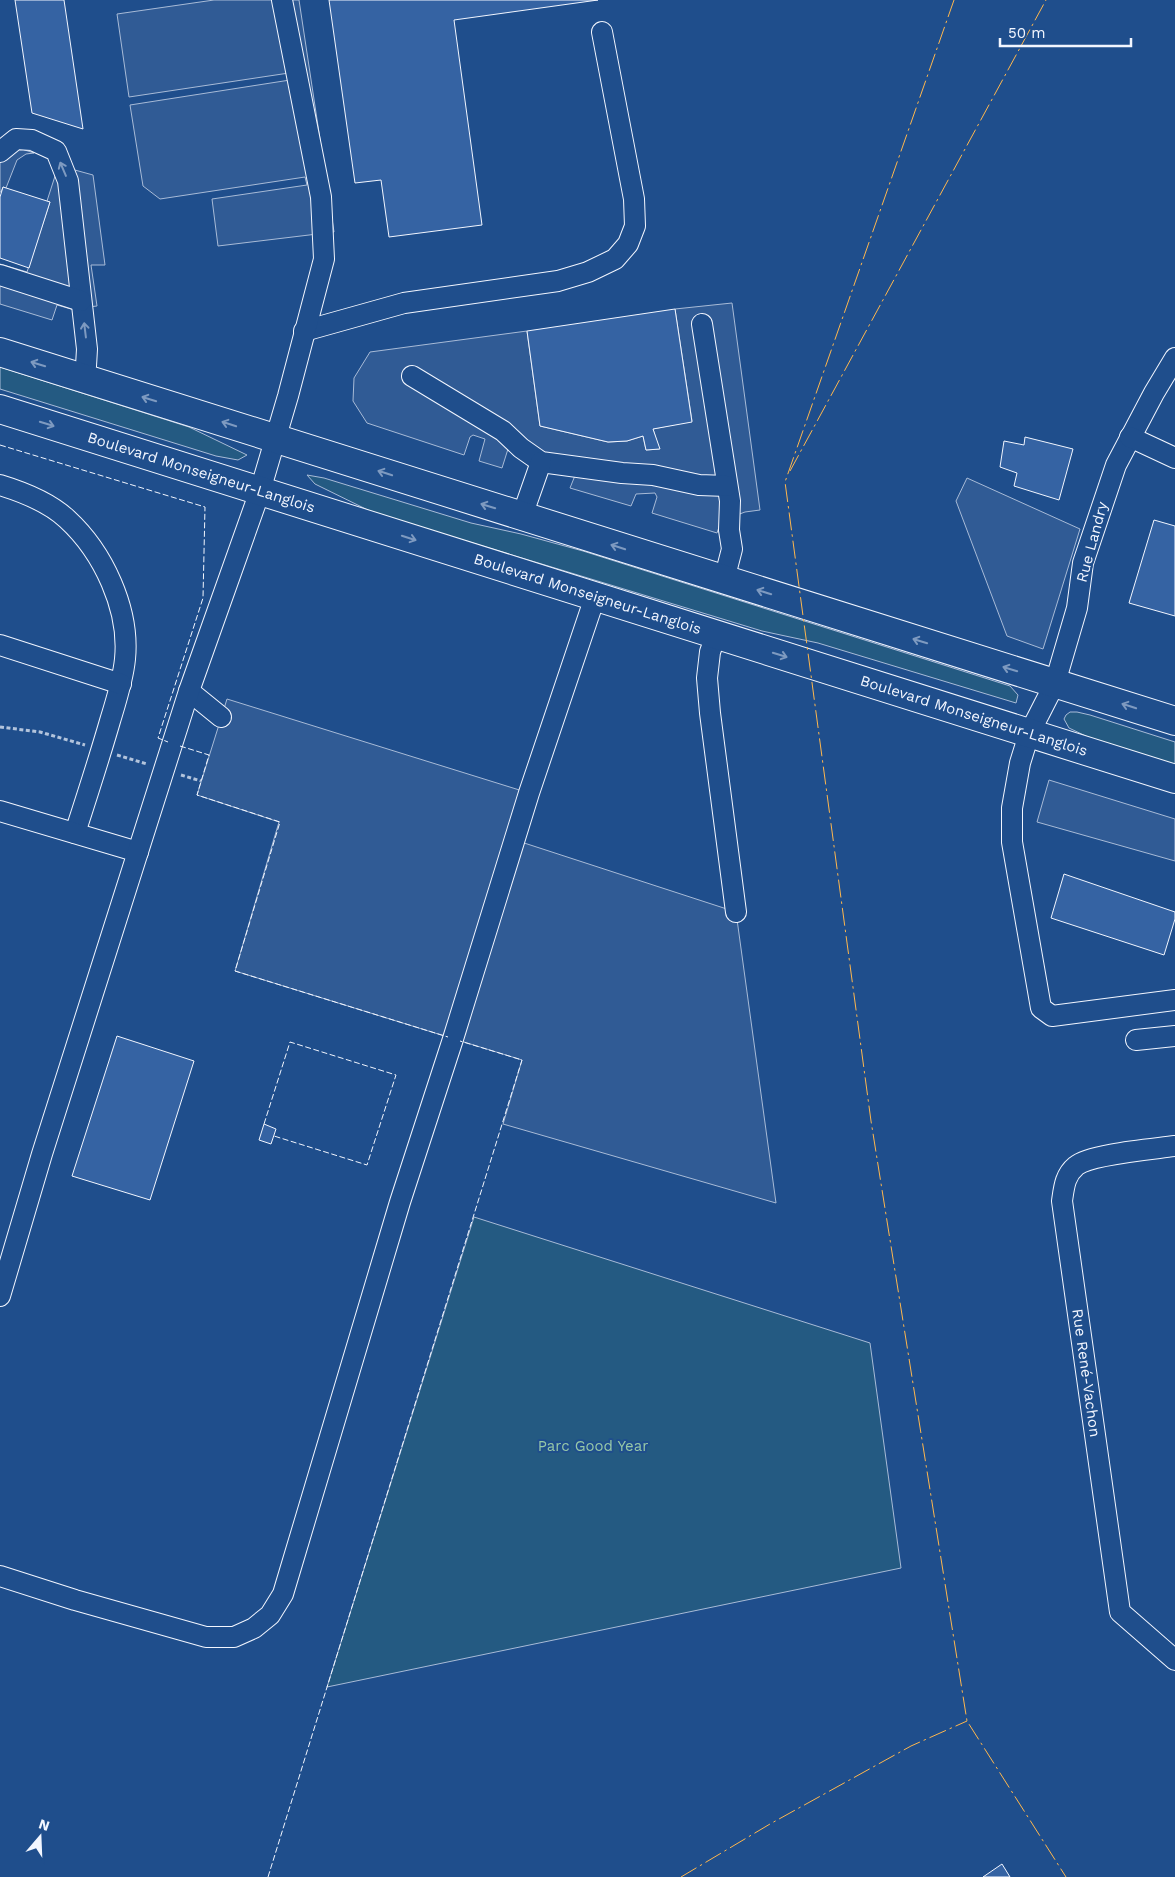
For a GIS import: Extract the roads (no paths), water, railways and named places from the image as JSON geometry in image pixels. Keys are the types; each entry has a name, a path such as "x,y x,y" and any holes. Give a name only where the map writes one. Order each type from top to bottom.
{"highway":[{"path":"0,352 1175,721"},
{"name":"Boulevard Monseigneur-Langlois","path":"0,410 1175,779"}],"street":[{"path":"0,1296 42,1154 189,691 260,491 276,439 324,259 321,197 282,0"},
{"path":"304,330 404,303 558,281 588,272 615,259 628,244 634,226 634,199 602,32"},
{"path":"2,148 16,138 32,140 56,152 68,181 87,357 82,378"},
{"path":"0,275 82,301"},
{"path":"702,324 730,501 729,530 732,548 724,580"},
{"name":"Rue Landry","path":"1175,358 1130,437 1116,466 1096,520 1083,564 1077,608 1055,683 1029,734 1020,763 1012,808 1012,842 1040,1008 1052,1016 1175,1000"},
{"path":"412,376 503,431 521,448 541,462 622,473 652,475 699,485 727,486"},
{"path":"1130,437 1175,458"},
{"path":"522,516 541,462"},
{"path":"0,485 32,497 66,518 81,534 97,555 115,594 122,616 125,636 125,657 121,684 75,833"},
{"path":"0,1576 75,1600 206,1637 234,1637 254,1628 270,1615 283,1594 400,1202 529,793 595,597"},
{"path":"716,635 710,652 707,678 736,912"},
{"path":"0,645 121,684"},
{"path":"189,691 221,717"},
{"path":"0,811 138,852"},
{"path":"1136,1040 1175,1036"},
{"name":"Rue René-Vachon","path":"1175,1146 1089,1158 1076,1166 1065,1180 1062,1200 1120,1612 1175,1660"}],"park label":[{"name":"Parc Good Year","path":"593,1446"}]}
